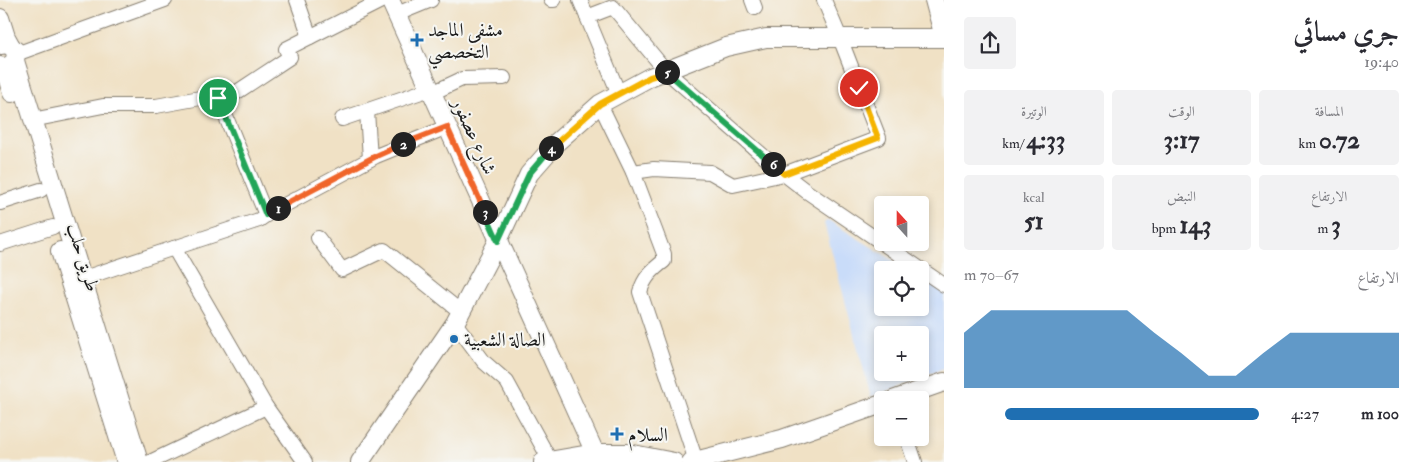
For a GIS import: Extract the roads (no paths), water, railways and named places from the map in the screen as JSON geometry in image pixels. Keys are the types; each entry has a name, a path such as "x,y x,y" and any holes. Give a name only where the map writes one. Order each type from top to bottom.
{"main road":[{"path":"360,462 458,317 498,241 529,174 557,142 600,104 650,77 726,47 766,38 944,38 934,0"},
{"name":"شارع عصفور","path":"394,7 594,453"},
{"path":"0,18 6,37 7,56 32,120 139,462"},
{"name":"طريق حلب","path":"7,56 7,77 126,462"},
{"path":"919,391 944,382"},
{"path":"694,461 782,439 874,407"},
{"path":"548,461 594,453 628,453 674,462"}],"street":[{"path":"7,56 126,7 165,0"},
{"path":"297,0 310,36"},
{"path":"218,98 234,94 290,57 286,49 383,0"},
{"path":"394,7 431,0"},
{"path":"580,0 619,94"},
{"path":"633,172 654,169 710,172 733,185 784,174 878,138 824,0"},
{"path":"587,17 606,6 666,71 784,174 806,191 944,284"},
{"path":"342,119 431,91 462,79 504,78"},
{"path":"32,120 102,106 156,106 217,95 266,215"},
{"path":"600,104 633,172 664,254 664,262 654,268 643,281 640,292 694,461"},
{"path":"367,111 370,158"},
{"path":"82,280 259,220 370,158 447,127"},
{"path":"0,203 41,190"},
{"path":"0,244 53,227"},
{"path":"318,238 342,270 384,250 458,317 484,362 507,382 548,461"},
{"path":"174,248 266,407 305,462"},
{"path":"150,462 266,407"},
{"path":"910,446 915,462"}],"place":[{"name":"مشفى الماجد التخصصي","path":"417,40"},
{"name":"الصالة الشعبية","path":"454,339"},
{"name":"السلام","path":"617,434"}]}
